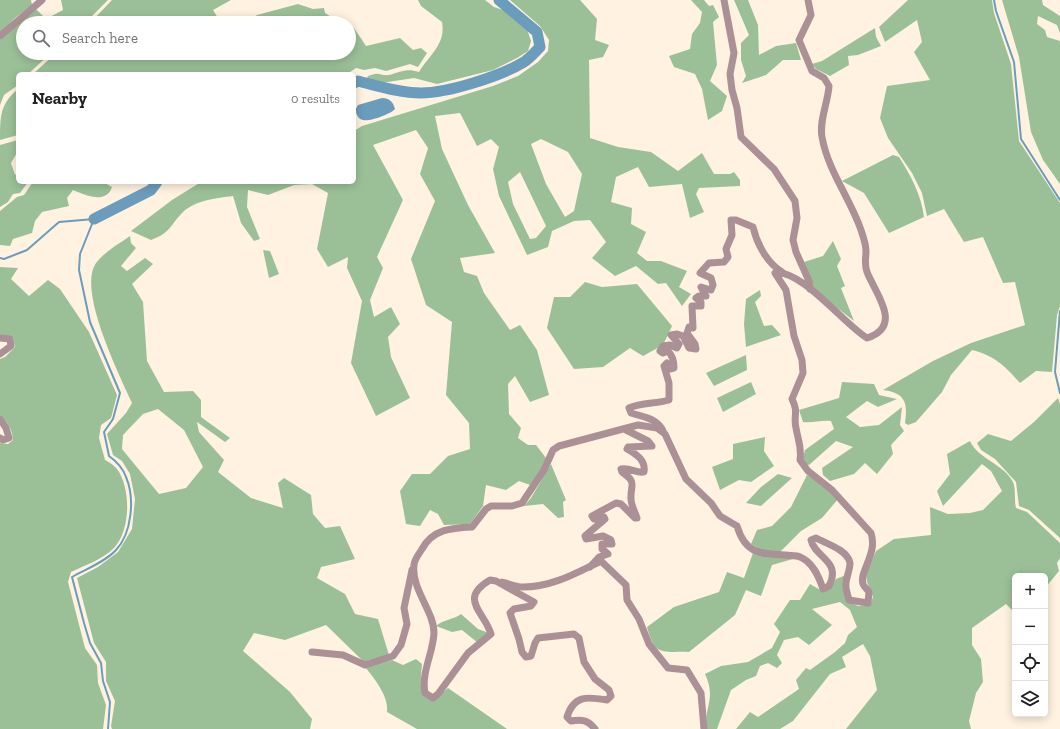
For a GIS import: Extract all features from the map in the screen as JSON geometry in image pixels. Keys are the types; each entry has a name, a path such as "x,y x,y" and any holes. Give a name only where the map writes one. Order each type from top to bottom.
{"street":[{"path":"23,16 42,0"},
{"path":"724,0 734,53 730,74 732,90 742,137 774,169 795,201 797,218 793,240 796,252 809,281 810,289"},
{"path":"782,272 775,273 786,290 794,336 802,360 803,372 792,400 797,410 795,426 802,449 800,460 808,471 832,490 871,533 874,540 872,555 863,573 863,584 869,592 868,603 849,600 845,586 850,563 847,557 842,552 816,538 810,540 812,544 828,560 831,566 832,581 829,586 823,589 818,574 807,561 800,556 761,553 748,546 741,540 737,526 720,516 711,503 686,479 661,426 652,419 631,413 629,408 637,404 653,404 669,400 669,383 664,366 667,364 670,369 674,368 674,362 672,354 668,351 663,354 660,351 663,346 677,348 679,344 671,335 677,334 683,336 689,348 696,349 695,344 687,333 689,328 694,328 692,306 701,306 701,302 696,298 699,296 706,296 701,287 711,290 713,284 711,278 700,273 709,262 724,262 728,258 726,249 732,235 731,220 736,220 753,227 756,240 766,255 782,272 791,276 810,289 848,321 860,334 867,338 881,330 885,311 867,272 864,260 866,250 861,230 844,191 834,174 822,136 829,86 824,78 812,71 799,40 811,15 808,0"},
{"path":"0,36 16,22"},
{"path":"0,338 10,338 11,346 0,354"},
{"path":"0,419 6,428 9,438 3,440 0,438"},
{"path":"312,652 343,655 364,665 393,656 401,645 407,624 404,608 414,564 424,545 431,536 446,529 472,527 486,509 492,506 512,506 522,503 544,470 553,450 559,446 626,430 638,425 657,428 664,434"},
{"path":"590,567 599,557 608,554 602,549 602,544 612,544 611,540 603,536 586,539 585,536 605,520 604,517 594,519 592,516 616,503 621,504 635,518 637,518 631,499 632,483 630,478 621,470 626,468 641,473 644,472 645,467 638,454 627,449 628,447 635,446 652,446 648,441 626,430"},
{"path":"414,564 418,590 434,631 423,683 425,693 432,698 438,694 468,653 491,634 488,626 476,609 474,600 476,592 483,584 490,580 522,587 541,585 570,577 601,562 626,585 627,600 639,619 648,644 668,668 687,670 701,693 704,729"},
{"path":"496,581 534,602 531,606 514,609 510,613 519,638 522,652 526,657 532,656 535,643 538,638 574,634 579,638 584,662 595,679 608,690 610,696 607,700 588,697 581,698 569,712 567,717 571,721 580,719 588,721 595,729"}],"green space":[{"path":"0,0 31,0 32,5 16,16 0,34"},
{"path":"61,0 108,0 92,16 52,16 63,10"},
{"path":"112,0 231,0 213,10 217,16 97,16"},
{"path":"418,0 485,0 494,7 503,10 527,29 531,41 528,51 493,70 437,84 414,78 381,83 366,80 368,76 375,74 389,75 407,70 419,72 436,48 442,37 442,22 421,6"},
{"path":"510,0 580,0 597,19 595,40 609,45 603,57 589,60 590,138 618,147 651,152 678,171 702,153 714,174 730,174 734,172 740,180 740,186 699,188 696,194 704,212 690,218 682,184 649,187 638,167 616,177 611,202 632,208 631,224 646,232 637,253 647,261 661,261 687,271 679,287 691,294 682,306 666,283 658,284 636,266 615,276 592,258 606,242 590,220 574,221 552,231 548,247 527,255 499,196 493,169 499,147 491,139 477,146 460,113 435,116 442,149 468,205 495,253 460,258 464,272 477,276 484,293 510,330 520,325 537,350 549,395 530,402 515,376 508,384 509,414 521,428 518,438 528,445 536,445 546,458 541,470 530,485 519,481 506,490 486,485 483,506 470,524 444,525 438,514 430,510 420,526 406,524 400,491 412,474 430,474 448,456 470,449 469,423 446,395 452,322 426,305 411,259 435,201 420,174 428,148 416,130 373,145 403,200 377,257 383,268 370,300 374,317 391,307 400,324 388,337 391,357 410,398 376,416 351,363 362,301 347,268 348,257 328,267 317,249 328,193 312,184 356,184 356,130 362,126 493,86 518,76 538,62 548,51 549,40 540,26","holes":["541,139 568,152 582,174 574,211 565,217 546,184 531,144","520,172 546,226 536,238 530,239 513,204 508,182"]},
{"path":"691,0 704,0 709,6 713,5 719,17 713,22 717,65 710,81 727,96 722,111 708,120 702,89 695,74 674,67 669,56 690,49 692,34 700,23 702,12"},
{"path":"734,0 748,0 758,25 759,55 776,46 796,43 801,60 783,60 766,75 742,83 746,76 741,60 741,43 749,35"},
{"path":"908,0 992,0 994,13 1011,64 1019,141 1060,203 1060,306 1057,315 1052,372 1036,371 1020,383 999,362 987,355 972,350 951,375 942,392 916,422 908,425 905,423 906,409 903,400 896,393 883,390 933,361 971,343 1025,325 1015,282 1003,283 983,237 964,242 944,209 927,216 922,193 912,173 888,138 880,118 887,86 930,80 914,52 922,42 917,20 885,42 879,27"},
{"path":"1002,0 1042,0 1043,5 1060,16 1060,33 1057,25 1038,16 1037,24 1045,30 1047,37 1060,41 1060,184 1043,160 1031,132 1019,57"},
{"path":"298,4 313,9 324,8 325,13 330,16 255,16"},
{"path":"35,8 43,16 26,16"},
{"path":"16,25 16,60 43,60 30,72 16,72 16,86 4,95 0,105 0,40"},
{"path":"875,28 876,37 881,46 858,55 848,56 849,65 830,76 816,69 812,64 822,61"},
{"path":"356,31 366,46 400,38 413,50 421,48 427,53 418,67 410,64 386,71 375,68 364,70 356,68 350,72 35,72 48,60 356,60"},
{"path":"16,91 16,136 0,140 2,111 4,105"},
{"path":"16,141 16,154 11,163 15,175 16,174 16,184 27,184 20,193 13,194 8,202 0,207 0,145"},
{"path":"893,155 899,157 911,178 921,201 924,217 889,233 864,193 842,181"},
{"path":"32,184 107,184 112,187 109,193 100,197 89,196 73,190 67,198 69,206 42,212 35,221 32,233 13,239 10,246 0,245 0,211 17,197 24,195"},
{"path":"198,184 312,184 294,185 268,195 248,190 247,207 260,239 254,241 241,223 233,196 207,200 188,208 178,217 167,231 151,240 131,231 172,200"},
{"path":"130,236 131,243 136,248 121,266 127,271 145,258 153,264 132,284 143,302 147,361 164,392 193,391 201,400 201,417 230,438 225,442 197,422 199,432 224,460 218,472 251,498 283,508 278,483 284,478 311,495 313,514 325,528 340,526 355,559 321,567 317,578 345,594 355,614 378,619 389,655 364,662 326,625 285,640 254,633 243,651 290,692 312,719 310,729 112,729 111,726 115,701 106,681 106,662 94,643 77,578 98,567 118,552 132,529 135,499 130,474 122,461 113,455 107,434 126,413 132,403 118,373 102,332 92,292 92,276 96,263 108,251","holes":["158,409 184,430 203,467 186,488 159,494 122,449 123,435 143,414"]},
{"path":"833,241 841,259 837,266 845,286 841,288 854,321 812,288 804,262 823,256"},
{"path":"263,250 270,251 279,274 269,278"},
{"path":"0,267 18,268 11,279 29,296 48,280 60,289 89,332 117,395 111,418 101,425 99,438 105,460 117,469 122,477 125,487 127,509 124,531 114,548 99,559 71,572 68,582 85,648 97,665 98,683 106,705 103,729 0,729 0,443 8,444 13,440 9,426 0,415 0,359 5,357 15,347 13,337 0,335"},
{"path":"585,282 602,287 637,284 672,326 663,345 643,356 630,348 603,367 574,369 547,328 554,297 570,297"},
{"path":"760,290 761,296 755,302 764,326 772,325 781,335 746,347 744,324 746,299"},
{"path":"746,355 747,370 714,386 706,373"},
{"path":"751,382 756,394 723,412 717,398"},
{"path":"842,382 874,384 879,395 897,399 878,407 867,401 846,417 860,427 879,425 902,407 900,425 904,431 891,445 893,454 877,474 865,463 854,474 830,481 823,475 822,468 853,447 836,441 809,465 805,464 803,458 805,450 834,429 831,421 803,422 799,410 839,398"},
{"path":"1058,398 1060,404 1060,538 1029,510 1019,506 1016,482 995,459 981,450 977,443 988,434 1011,441 1034,422"},
{"path":"765,437 764,451 774,466 751,482 739,480 720,490 712,467 733,459 733,444"},
{"path":"970,441 979,453 1009,476 1014,485 1016,508 1027,512 1060,543 1060,558 1057,563 1059,571 1048,584 1048,573 1012,573 1012,610 1006,604 972,628 972,645 981,659 983,682 976,693 969,721 971,729 846,729 877,690 870,656 863,644 842,657 846,667 830,674 793,721 780,729 736,729 750,712 758,717 799,689 796,680 806,668 810,670 845,643 848,635 857,627 850,610 840,602 812,609 832,625 809,645 798,637 784,640 777,655 782,663 777,668 768,663 760,666 756,676 746,680 731,690 717,729 707,729 706,721 710,690 705,674 721,666 748,662 772,648 780,632 774,624 790,600 800,600 810,584 822,591 831,588 836,579 846,575 848,601 858,606 870,605 873,597 867,582 866,574 876,551 894,539 931,535 930,507 948,514 970,513 983,510 1002,491 991,471 982,464 943,506 937,491 950,474 947,454"},
{"path":"551,464 566,500 563,502 564,517 558,518 543,504 524,506 531,498"},
{"path":"778,474 792,478 761,506 746,503 761,487"},
{"path":"807,475 820,482 838,499 822,518 801,531 780,552 763,551 751,544 757,530 772,526 791,507"},
{"path":"753,553 793,559 772,565 761,596 746,590 735,615 689,652 666,652 657,648 650,637 647,627 674,607 719,592 727,572 744,578"},
{"path":"461,614 478,629 489,633 478,643 462,630 452,632 436,626"},
{"path":"416,659 422,664 422,690 429,698 434,700 448,688 507,729 417,729 387,712 384,694 365,667 392,660 403,665"}],"water":[{"path":"382,98 391,101 395,109 375,119 366,120 359,118 357,115 356,108 358,105"}],"waterway":[{"path":"356,82 358,81 405,92 432,92 474,83 502,73 524,62 540,47 537,32 499,0"},
{"path":"994,0 996,11 1014,62 1021,139 1060,200"},
{"path":"94,219 151,190 156,184"},
{"path":"0,258 4,259 27,250 59,222 94,219 80,254 79,270 90,322 120,393 113,419 104,432 109,456 119,465 129,485 131,505 129,525 126,534 116,550 101,562 72,577 90,643 101,663 103,681 110,702 108,729"},
{"path":"1060,311 1055,372 1060,393"}]}
